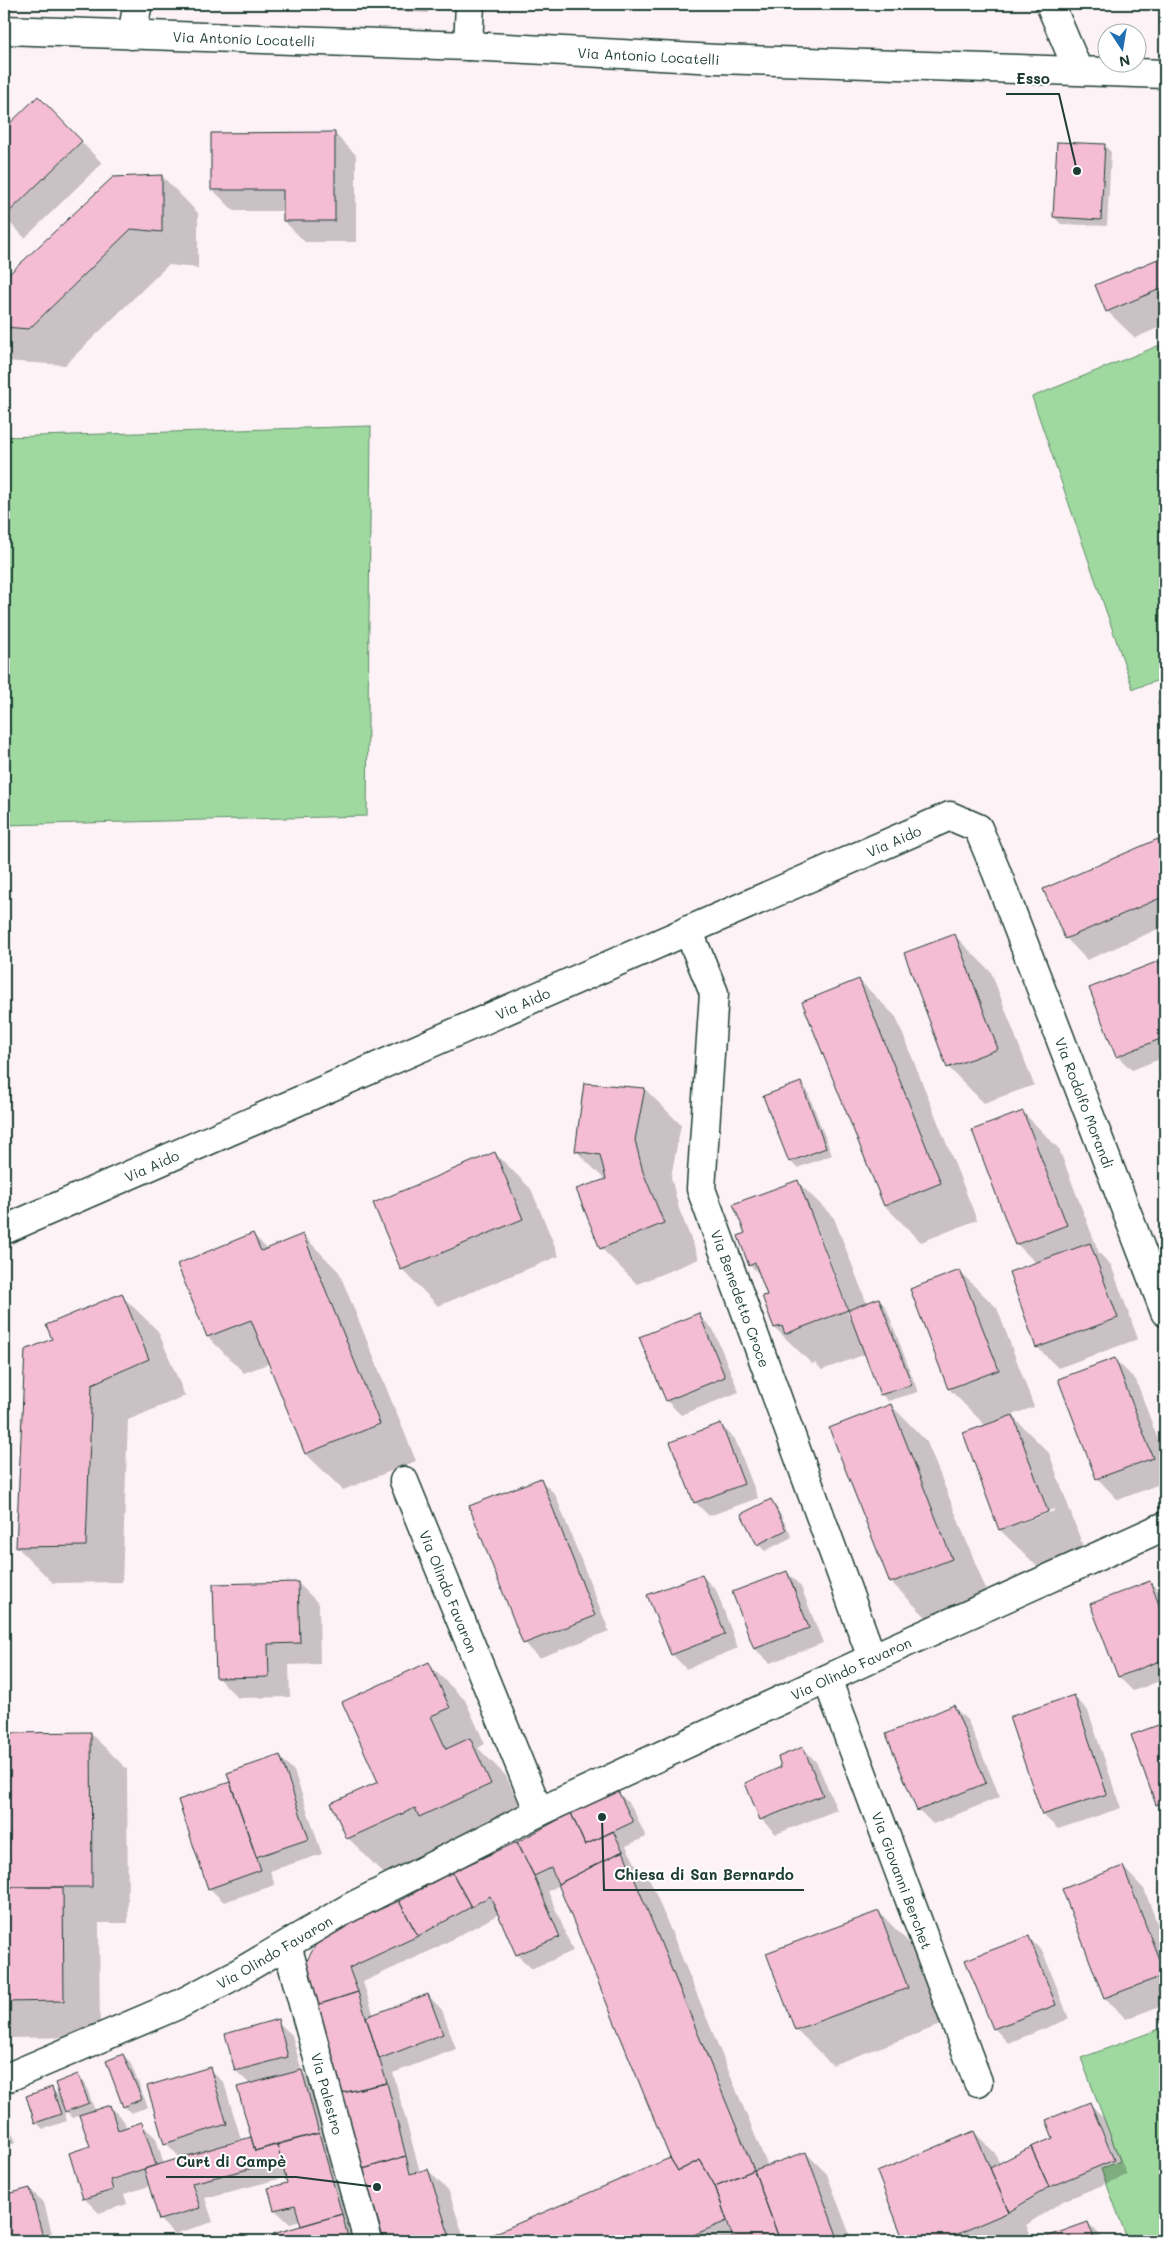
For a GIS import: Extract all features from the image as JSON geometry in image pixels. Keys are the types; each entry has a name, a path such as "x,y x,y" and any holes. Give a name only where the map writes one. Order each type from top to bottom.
{"street":[{"path":"132,35 137,8 134,4"},
{"path":"468,46 470,4"},
{"path":"1050,4 1078,70"},
{"name":"Via Antonio Locatelli","path":"4,30 468,46 717,59 1165,74"},
{"name":"Via Aido","path":"4,1230 950,816 978,828 1004,892"},
{"name":"Via Rodolfo Morandi","path":"1004,892 1165,1312"},
{"name":"Via Benedetto Croce","path":"688,930 714,993 702,1189 872,1658"},
{"name":"Via Olindo Favaron","path":"404,1481 539,1812"},
{"name":"Via Olindo Favaron","path":"4,2079 180,2004 287,1945 349,1908 539,1812 872,1658 1165,1526"},
{"name":"Via Giovanni Berchet","path":"827,1679 978,2082"},
{"name":"Via Palestro","path":"287,1945 368,2241"}],"green space":[{"path":"1165,343 1165,678 1133,689 1032,397"},
{"path":"371,426 367,816 4,825 4,437"},
{"path":"1165,2027 1165,2241 1128,2241 1101,2169 1120,2161 1081,2058"}],"building":[{"path":"38,96 82,141 4,217 4,129"},
{"path":"335,132 335,221 283,221 283,190 211,190 211,133"},
{"path":"1057,142 1105,144 1101,220 1053,217"},
{"path":"162,175 162,232 131,229 29,329 4,327 4,275 8,275 113,177"},
{"path":"1165,256 1165,287 1106,312 1095,285"},
{"path":"1165,699 1165,722 1158,702"},
{"path":"1158,839 1165,856 1165,896 1065,939 1043,889"},
{"path":"955,934 998,1049 947,1068 904,953"},
{"path":"1159,961 1165,975 1165,1037 1116,1057 1089,988"},
{"path":"859,979 941,1183 884,1206 802,1002"},
{"path":"801,1082 826,1148 789,1162 763,1096"},
{"path":"584,1083 645,1088 635,1140 643,1172 664,1223 600,1249 576,1189 606,1179 600,1155 575,1151"},
{"path":"1023,1111 1067,1225 1015,1245 972,1130"},
{"path":"495,1152 523,1219 401,1270 373,1203"},
{"path":"798,1180 848,1310 785,1334 782,1326 774,1328 762,1296 767,1295 755,1263 749,1266 738,1236 745,1233 733,1204"},
{"path":"253,1233 261,1251 303,1234 380,1424 305,1454 251,1320 207,1337 177,1264"},
{"path":"1090,1243 1118,1318 1036,1348 1009,1272"},
{"path":"960,1270 999,1370 948,1389 910,1289"},
{"path":"122,1293 149,1359 92,1384 86,1546 16,1547 25,1350 52,1339 46,1325"},
{"path":"879,1298 912,1385 880,1395 848,1310"},
{"path":"699,1313 725,1377 666,1401 639,1337"},
{"path":"1115,1358 1153,1458 1096,1479 1058,1379"},
{"path":"891,1404 952,1559 890,1583 829,1428"},
{"path":"1013,1415 1048,1512 999,1530 963,1433"},
{"path":"721,1423 744,1484 694,1503 670,1442"},
{"path":"541,1478 595,1616 523,1644 469,1506"},
{"path":"771,1499 786,1530 757,1545 741,1514"},
{"path":"787,1571 809,1628 754,1649 732,1592"},
{"path":"702,1574 725,1634 671,1655 647,1595"},
{"path":"1150,1581 1165,1620 1165,1659 1118,1677 1090,1604"},
{"path":"298,1582 300,1643 268,1644 269,1677 216,1678 213,1584"},
{"path":"429,1662 450,1708 431,1716 446,1749 470,1738 491,1784 419,1817 415,1808 347,1839 331,1803 378,1782 342,1702"},
{"path":"1074,1695 1107,1794 1042,1815 1009,1717"},
{"path":"954,1705 986,1783 917,1811 886,1734"},
{"path":"1161,1724 1165,1733 1165,1801 1156,1805 1131,1735"},
{"path":"91,1732 92,1887 7,1887 6,1733"},
{"path":"803,1747 823,1795 760,1820 745,1783 781,1767 778,1757"},
{"path":"280,1755 309,1839 256,1857 227,1773"},
{"path":"230,1782 261,1870 208,1889 178,1800"},
{"path":"618,1791 633,1822 585,1845 571,1813"},
{"path":"571,1813 585,1845 613,1831 623,1851 558,1884 551,1868 534,1876 517,1842"},
{"path":"517,1842 560,1937 516,1955 490,1896 471,1907 452,1872"},
{"path":"623,1851 754,2170 715,2186 700,2160 678,2171 670,2158 558,1884"},
{"path":"1123,1866 1165,1975 1104,1998 1062,1889"},
{"path":"452,1872 471,1907 418,1936 399,1901"},
{"path":"4,1887 63,1887 64,2001 4,2002"},
{"path":"399,1901 418,1936 349,1968 358,1992 317,2005 305,1964 321,1935"},
{"path":"879,1911 908,1988 795,2030 766,1953"},
{"path":"1029,1936 1056,2005 993,2029 965,1960"},
{"path":"358,1992 387,2083 342,2093 317,2005"},
{"path":"428,1994 443,2034 379,2059 366,2017"},
{"path":"278,2019 288,2057 235,2071 225,2034"},
{"path":"123,2054 142,2099 123,2107 106,2061"},
{"path":"210,2067 227,2124 164,2144 147,2086"},
{"path":"302,2070 319,2133 255,2151 237,2087"},
{"path":"78,2074 89,2103 65,2112 55,2083"},
{"path":"387,2083 406,2156 363,2169 342,2093"},
{"path":"52,2087 61,2114 35,2123 26,2096"},
{"path":"1090,2102 1114,2160 1049,2187 1031,2147 1053,2138 1046,2120"},
{"path":"110,2105 118,2130 142,2122 156,2165 110,2180 113,2190 83,2199 69,2153 90,2146 79,2115"},
{"path":"4,2119 10,2135 4,2138"},
{"path":"974,2131 1009,2212 941,2241 904,2241 877,2172"},
{"path":"319,2133 342,2214 301,2226 295,2205 274,2210 268,2188 287,2183 277,2144"},
{"path":"251,2137 255,2151 277,2144 281,2161 192,2183 200,2208 159,2220 144,2169"},
{"path":"1031,2147 1049,2187 1009,2212 990,2168"},
{"path":"806,2152 839,2241 780,2241 754,2170"},
{"path":"406,2156 410,2174 428,2169 451,2241 384,2241 363,2169"},
{"path":"670,2158 678,2171 700,2160 715,2186 727,2221 679,2241 477,2241"},
{"path":"754,2170 780,2241 734,2241 715,2186"},
{"path":"30,2188 44,2241 4,2241 4,2195"},
{"path":"342,2214 349,2241 275,2241 273,2234"},
{"path":"1088,2222 1095,2241 1035,2241"}],"place":[{"name":"Esso","path":"1077,171"},
{"name":"Chiesa di San Bernardo","path":"602,1817"},
{"name":"Curt di Campè","path":"377,2187"}]}
